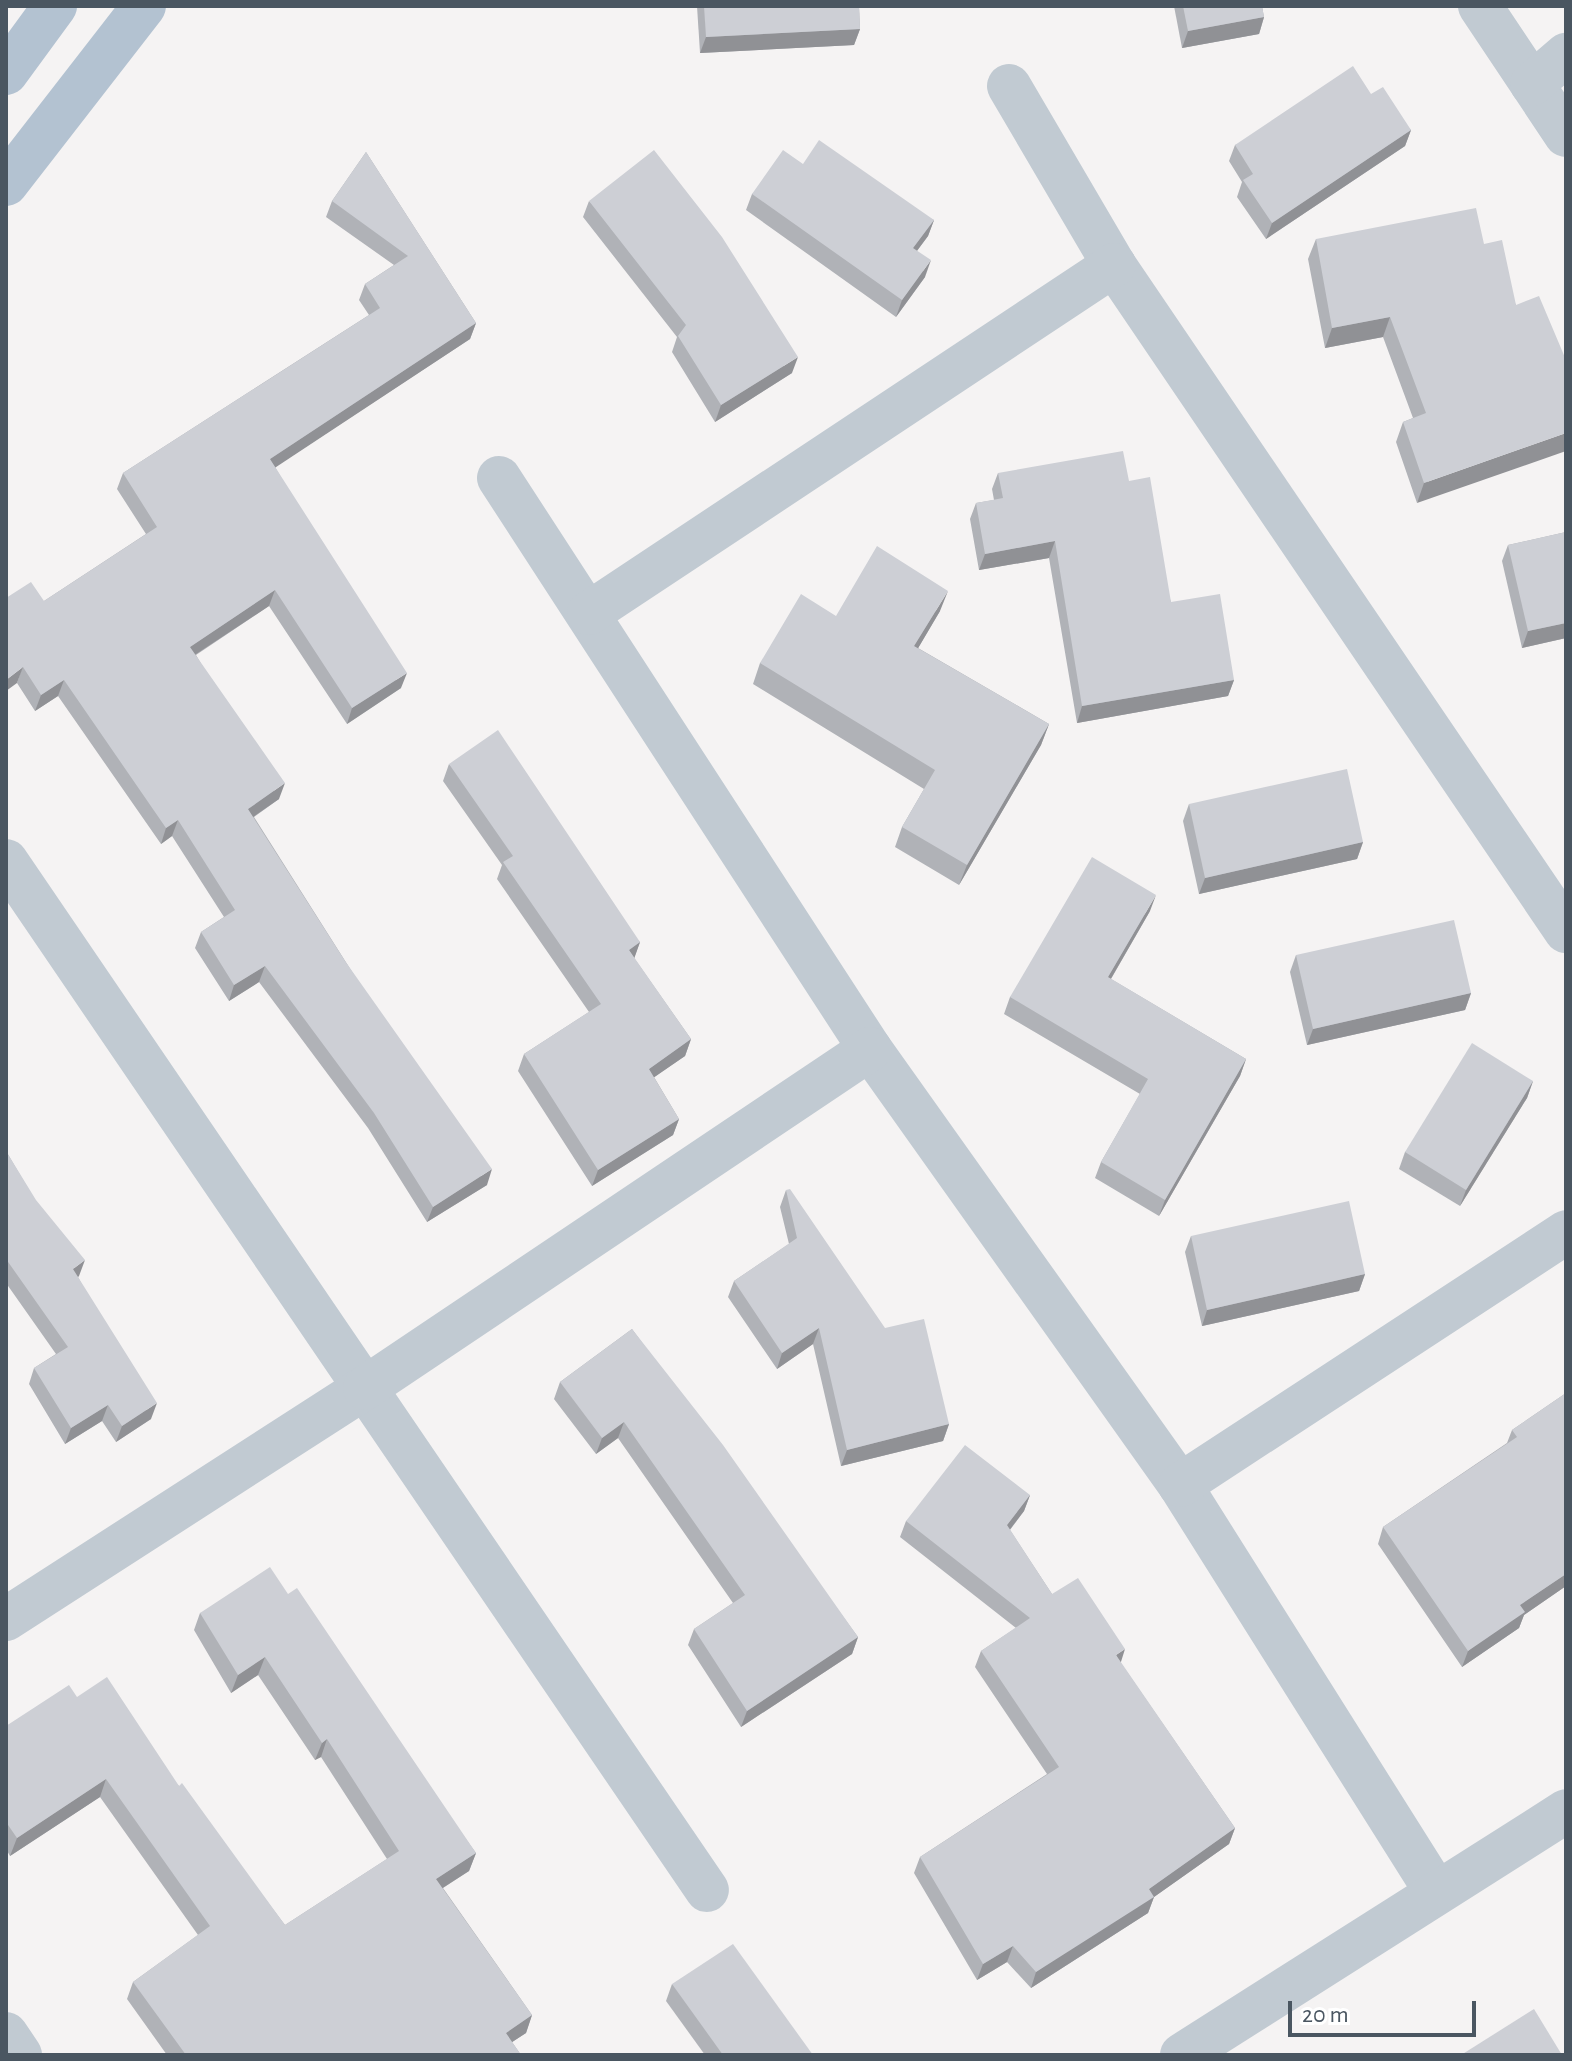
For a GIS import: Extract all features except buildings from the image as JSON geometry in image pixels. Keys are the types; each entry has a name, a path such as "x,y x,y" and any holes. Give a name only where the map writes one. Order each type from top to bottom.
{"main road":[{"path":"6,73 55,6"},
{"path":"6,184 144,6"}],"street":[{"path":"1480,6 1566,135"},
{"path":"1532,84 1566,55"},
{"path":"1009,86 1114,265 1566,931"},
{"path":"589,613 1114,265"},
{"path":"499,478 870,1049 1180,1485 1435,1890"},
{"path":"6,861 707,1890"},
{"path":"6,1619 365,1388 870,1049"},
{"path":"1180,1485 1566,1232"},
{"path":"1182,2055 1435,1890 1566,1811"},
{"path":"6,2034 20,2055"}]}
